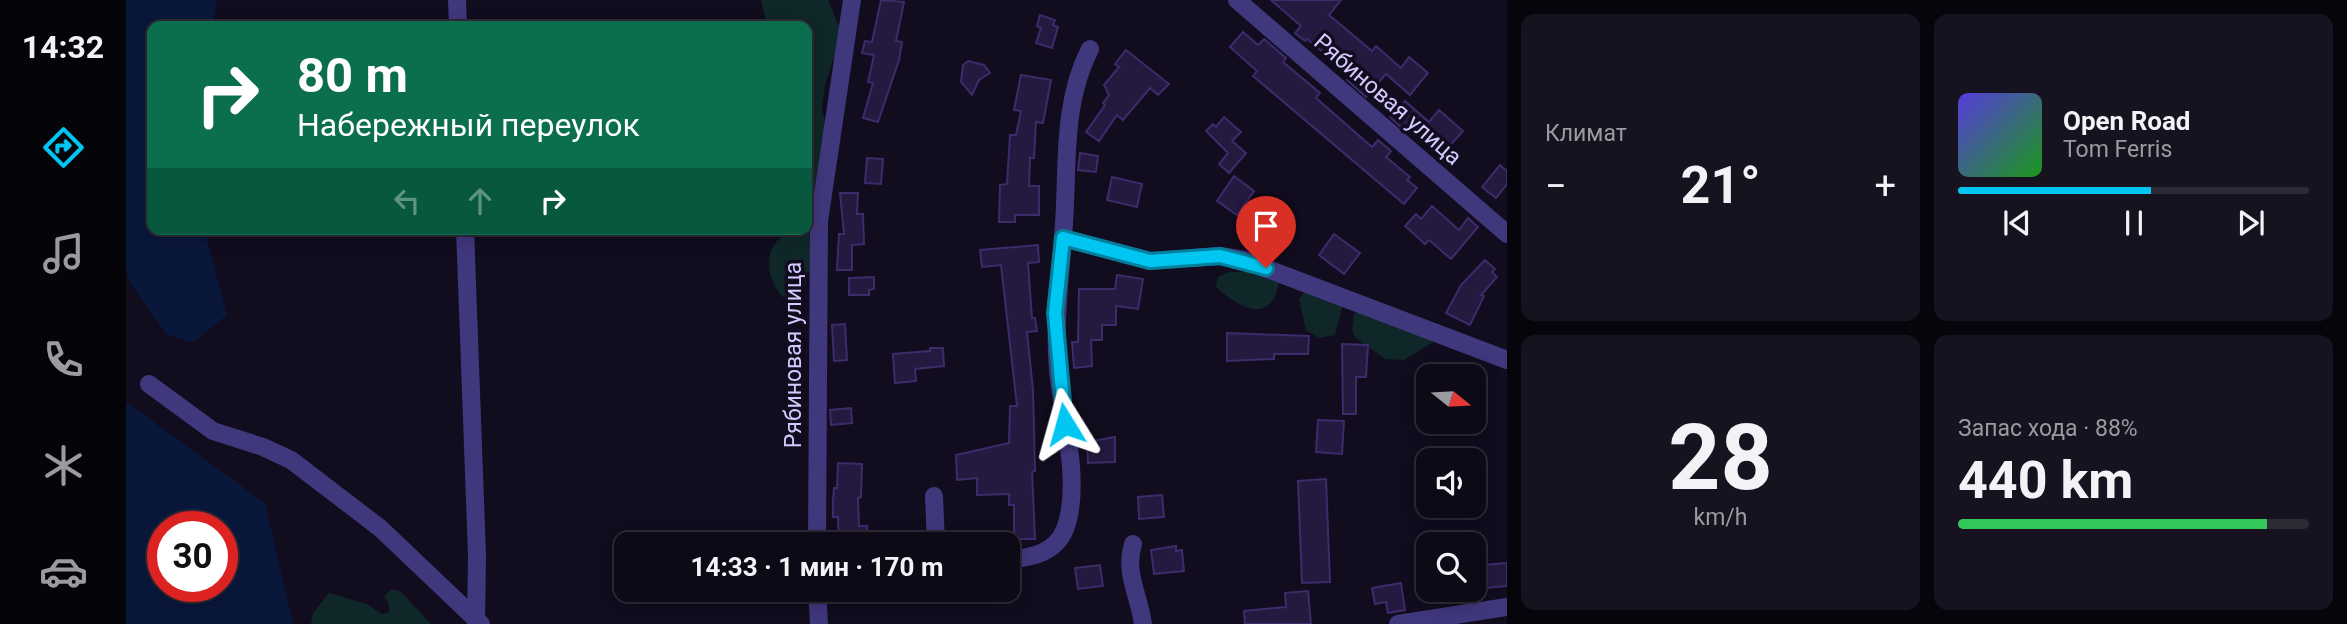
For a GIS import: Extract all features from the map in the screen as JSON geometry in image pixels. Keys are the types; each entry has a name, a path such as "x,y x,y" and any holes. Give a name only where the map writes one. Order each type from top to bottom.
{"street":[{"path":"457,0 458,21"},
{"name":"Рябиновая улица","path":"817,532 819,221 852,0"},
{"name":"Рябиновая улица","path":"1237,0 1507,234"},
{"path":"1020,557 1045,551 1058,541 1067,521 1069,462 1059,379 1055,313 1073,93 1090,49"},
{"path":"466,235 478,623"},
{"path":"1063,238 1150,261 1220,256 1244,260 1507,360"},
{"path":"149,384 213,431 291,460 380,528 478,623"},
{"path":"934,496 936,532"},
{"path":"1133,544 1129,570 1140,598 1143,624"},
{"path":"818,624 819,602"},
{"path":"1398,624 1507,607"}],"green space":[{"path":"761,0 828,0 842,33 825,85 822,107 826,129 812,209 812,21 766,21"},
{"path":"809,235 811,264 801,300 787,301 772,278 770,255 782,236"},
{"path":"1229,272 1252,272 1279,282 1275,296 1269,305 1262,309 1253,309 1234,301 1216,287 1218,277"},
{"path":"1310,292 1343,305 1335,335 1319,338 1306,330 1299,299 1303,293"},
{"path":"1362,311 1435,341 1404,360 1385,359 1356,338 1352,330 1354,314"},
{"path":"392,589 401,592 431,624 311,624 313,613 329,593 367,604 382,614 389,613 389,604 384,596"}],"water":[{"path":"126,0 217,0 214,21 147,21 147,235 206,235 227,315 192,343 167,335 130,283 126,268"},
{"path":"126,402 265,503 293,624 126,624"}],"building":[{"path":"881,0 904,2 896,41 902,42 899,60 878,122 863,118 873,83 868,82 874,55 862,53 865,41 872,42"},
{"path":"1271,0 1341,0 1329,15 1372,51 1376,46 1401,68 1409,57 1428,73 1410,95 1386,74 1366,97 1347,80 1351,76 1307,39 1305,41 1295,33 1301,26"},
{"path":"1040,15 1055,20 1053,25 1058,27 1052,48 1036,43 1041,28 1037,26"},
{"path":"1243,32 1258,45 1264,39 1286,58 1283,62 1320,93 1316,98 1372,147 1378,140 1391,151 1386,157 1410,177 1407,180 1417,188 1404,204 1253,76 1257,71 1230,47"},
{"path":"1126,50 1169,84 1158,95 1150,88 1123,120 1117,115 1099,141 1086,132 1105,105 1103,103 1109,95 1104,85 1119,67 1115,64"},
{"path":"968,61 984,65 990,73 979,80 972,95 961,82 963,65"},
{"path":"1021,75 1051,80 1043,123 1036,122 1034,158 1030,158 1029,186 1039,186 1039,215 1015,215 1015,222 999,222 1000,185 1007,184 1010,135 1016,135 1021,111 1014,110"},
{"path":"1405,101 1429,122 1439,110 1463,131 1444,152 1409,121 1403,129 1390,117"},
{"path":"1224,117 1241,132 1232,141 1246,153 1229,173 1219,164 1228,153 1206,131 1213,124 1216,127"},
{"path":"1080,153 1098,156 1096,172 1078,170"},
{"path":"867,158 883,159 881,184 865,183"},
{"path":"1500,165 1507,171 1507,184 1496,198 1482,187"},
{"path":"1234,176 1254,191 1237,215 1217,201"},
{"path":"1112,177 1142,184 1137,207 1107,200"},
{"path":"840,193 858,193 857,214 863,214 864,244 852,245 852,270 837,270 839,234 844,234"},
{"path":"1432,206 1459,230 1468,218 1478,227 1451,259 1429,240 1425,244 1405,226 1416,214 1421,219"},
{"path":"1263,226 1286,242 1277,255 1269,249 1265,256 1249,246"},
{"path":"1334,234 1360,253 1344,274 1319,255"},
{"path":"1038,245 1039,262 1028,263 1032,318 1035,318 1037,331 1027,332 1033,390 1035,471 1032,472 1035,539 1020,539 1020,532 1014,532 1014,505 1009,505 1009,494 977,495 977,478 957,480 956,455 1009,443 1010,406 1017,406 1001,265 982,267 980,250"},
{"path":"1485,260 1495,269 1492,272 1497,277 1481,295 1484,296 1470,325 1446,313 1461,285"},
{"path":"1117,275 1143,279 1138,309 1116,306 1116,325 1102,325 1102,340 1091,340 1092,366 1074,368 1072,342 1078,342 1079,289 1115,289"},
{"path":"874,277 874,289 869,290 869,295 849,295 849,278"},
{"path":"845,324 847,360 834,361 832,325"},
{"path":"1227,333 1309,336 1308,354 1274,354 1274,359 1227,361"},
{"path":"1342,344 1368,345 1366,377 1356,377 1356,414 1343,414"},
{"path":"930,348 943,348 944,366 915,369 916,381 895,383 893,354 930,351"},
{"path":"851,408 852,423 831,425 830,410"},
{"path":"1318,420 1344,421 1342,454 1316,452"},
{"path":"1115,437 1115,462 1088,463 1087,442"},
{"path":"838,463 862,464 861,497 858,498 859,526 867,526 867,532 839,532 838,517 833,517 834,488 837,488"},
{"path":"1326,479 1330,582 1302,583 1298,481"},
{"path":"1162,495 1164,517 1139,519 1138,497"},
{"path":"1176,546 1176,551 1182,550 1184,571 1154,574 1151,550"},
{"path":"1507,563 1507,586 1486,588 1486,565"},
{"path":"1100,565 1103,586 1078,589 1075,568"},
{"path":"1401,583 1405,610 1388,613 1386,602 1375,604 1372,588"},
{"path":"1308,591 1311,624 1245,624 1244,611 1286,607 1285,593"}],"route":[{"path":"1065,424 1056,348 1055,313 1063,238 1150,261 1231,256 1266,268"}]}
